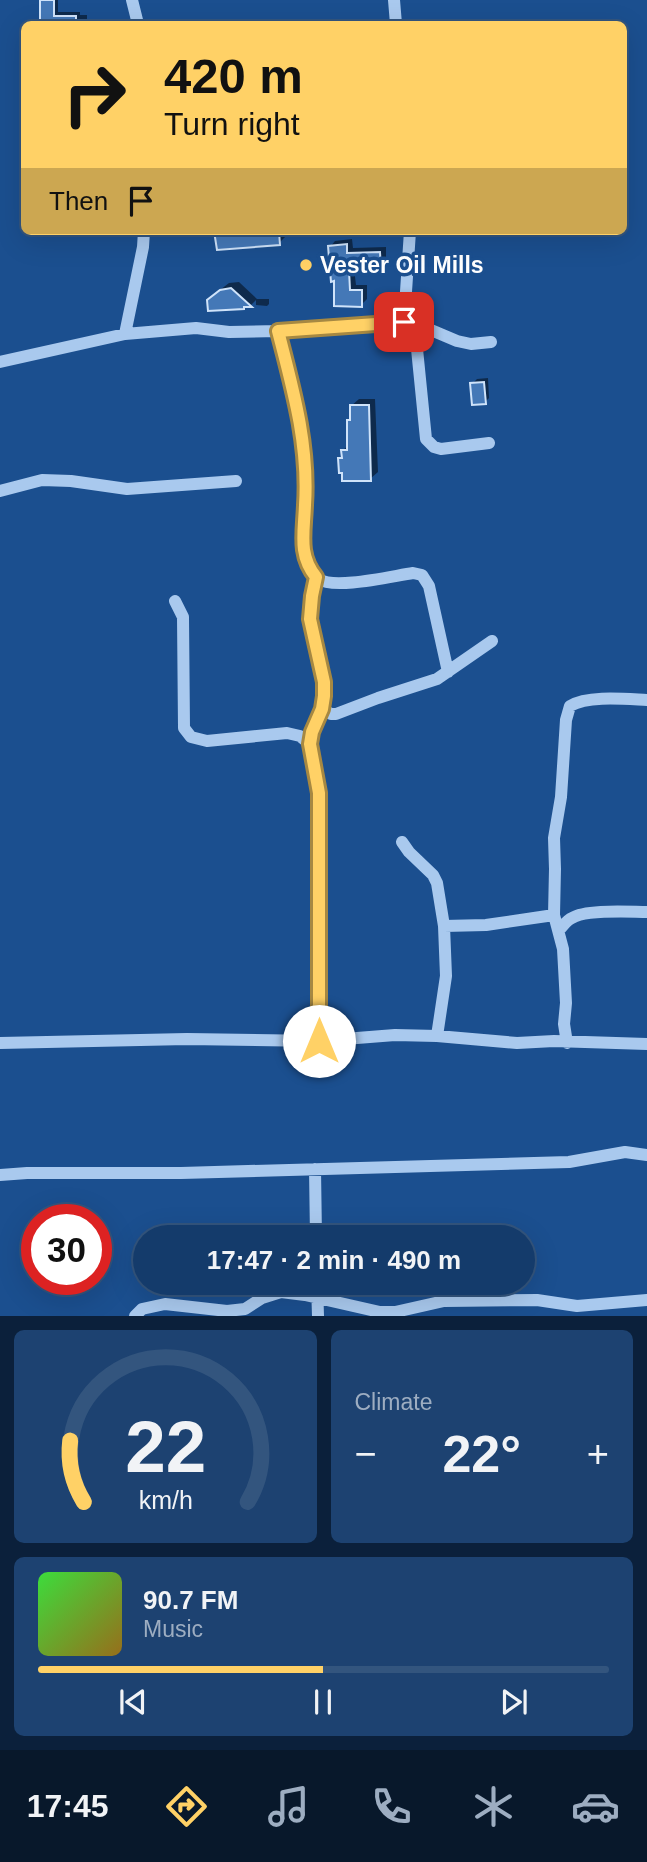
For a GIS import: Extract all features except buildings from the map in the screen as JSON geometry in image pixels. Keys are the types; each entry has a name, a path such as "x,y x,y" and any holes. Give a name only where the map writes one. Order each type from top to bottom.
{"street":[{"path":"132,0 137,21"},
{"path":"394,0 397,21"},
{"path":"125,334 144,235"},
{"path":"410,235 404,322 416,338 426,439 434,447 441,449 489,443"},
{"path":"0,362 125,334 196,328 229,332 278,331 404,322 457,341 471,344 491,342"},
{"path":"278,331 297,404 304,446 306,485 303,545 308,567 316,577 326,583 350,583 413,573 422,575 429,586 448,672"},
{"path":"0,491 41,480 71,481 127,489 236,481"},
{"path":"316,577 310,619 324,682 322,709 310,744 319,793 319,1041"},
{"path":"175,601 183,617 184,728 191,737 206,741 287,733 300,736 310,744"},
{"path":"322,709 336,714 437,679 492,641"},
{"path":"567,1042 564,1024 566,977 563,949 554,915 554,838 561,797 566,720 570,706 579,701 647,700"},
{"path":"402,842 433,875 437,883 444,926 446,976 437,1036"},
{"path":"559,930 572,917 613,912 647,912"},
{"path":"444,926 486,925 554,915"},
{"path":"0,1043 187,1039 319,1041 396,1035 517,1043 554,1041 647,1044"},
{"path":"0,1175 181,1173 569,1162 625,1152 647,1155"},
{"path":"315,1169 316,1225"},
{"path":"135,1316 142,1309 165,1304 227,1311 245,1309 262,1298 281,1292 380,1312 395,1312 443,1301 537,1300 577,1311 647,1300"},
{"path":"317,1298 318,1316"}],"place":[{"name":"Vester Oil Mills","path":"306,265"}],"route":[{"path":"319,1041 319,793 310,744 322,709 324,682 310,619 316,577 308,567 303,545 306,485 304,446 297,404 278,331 404,322"}]}
